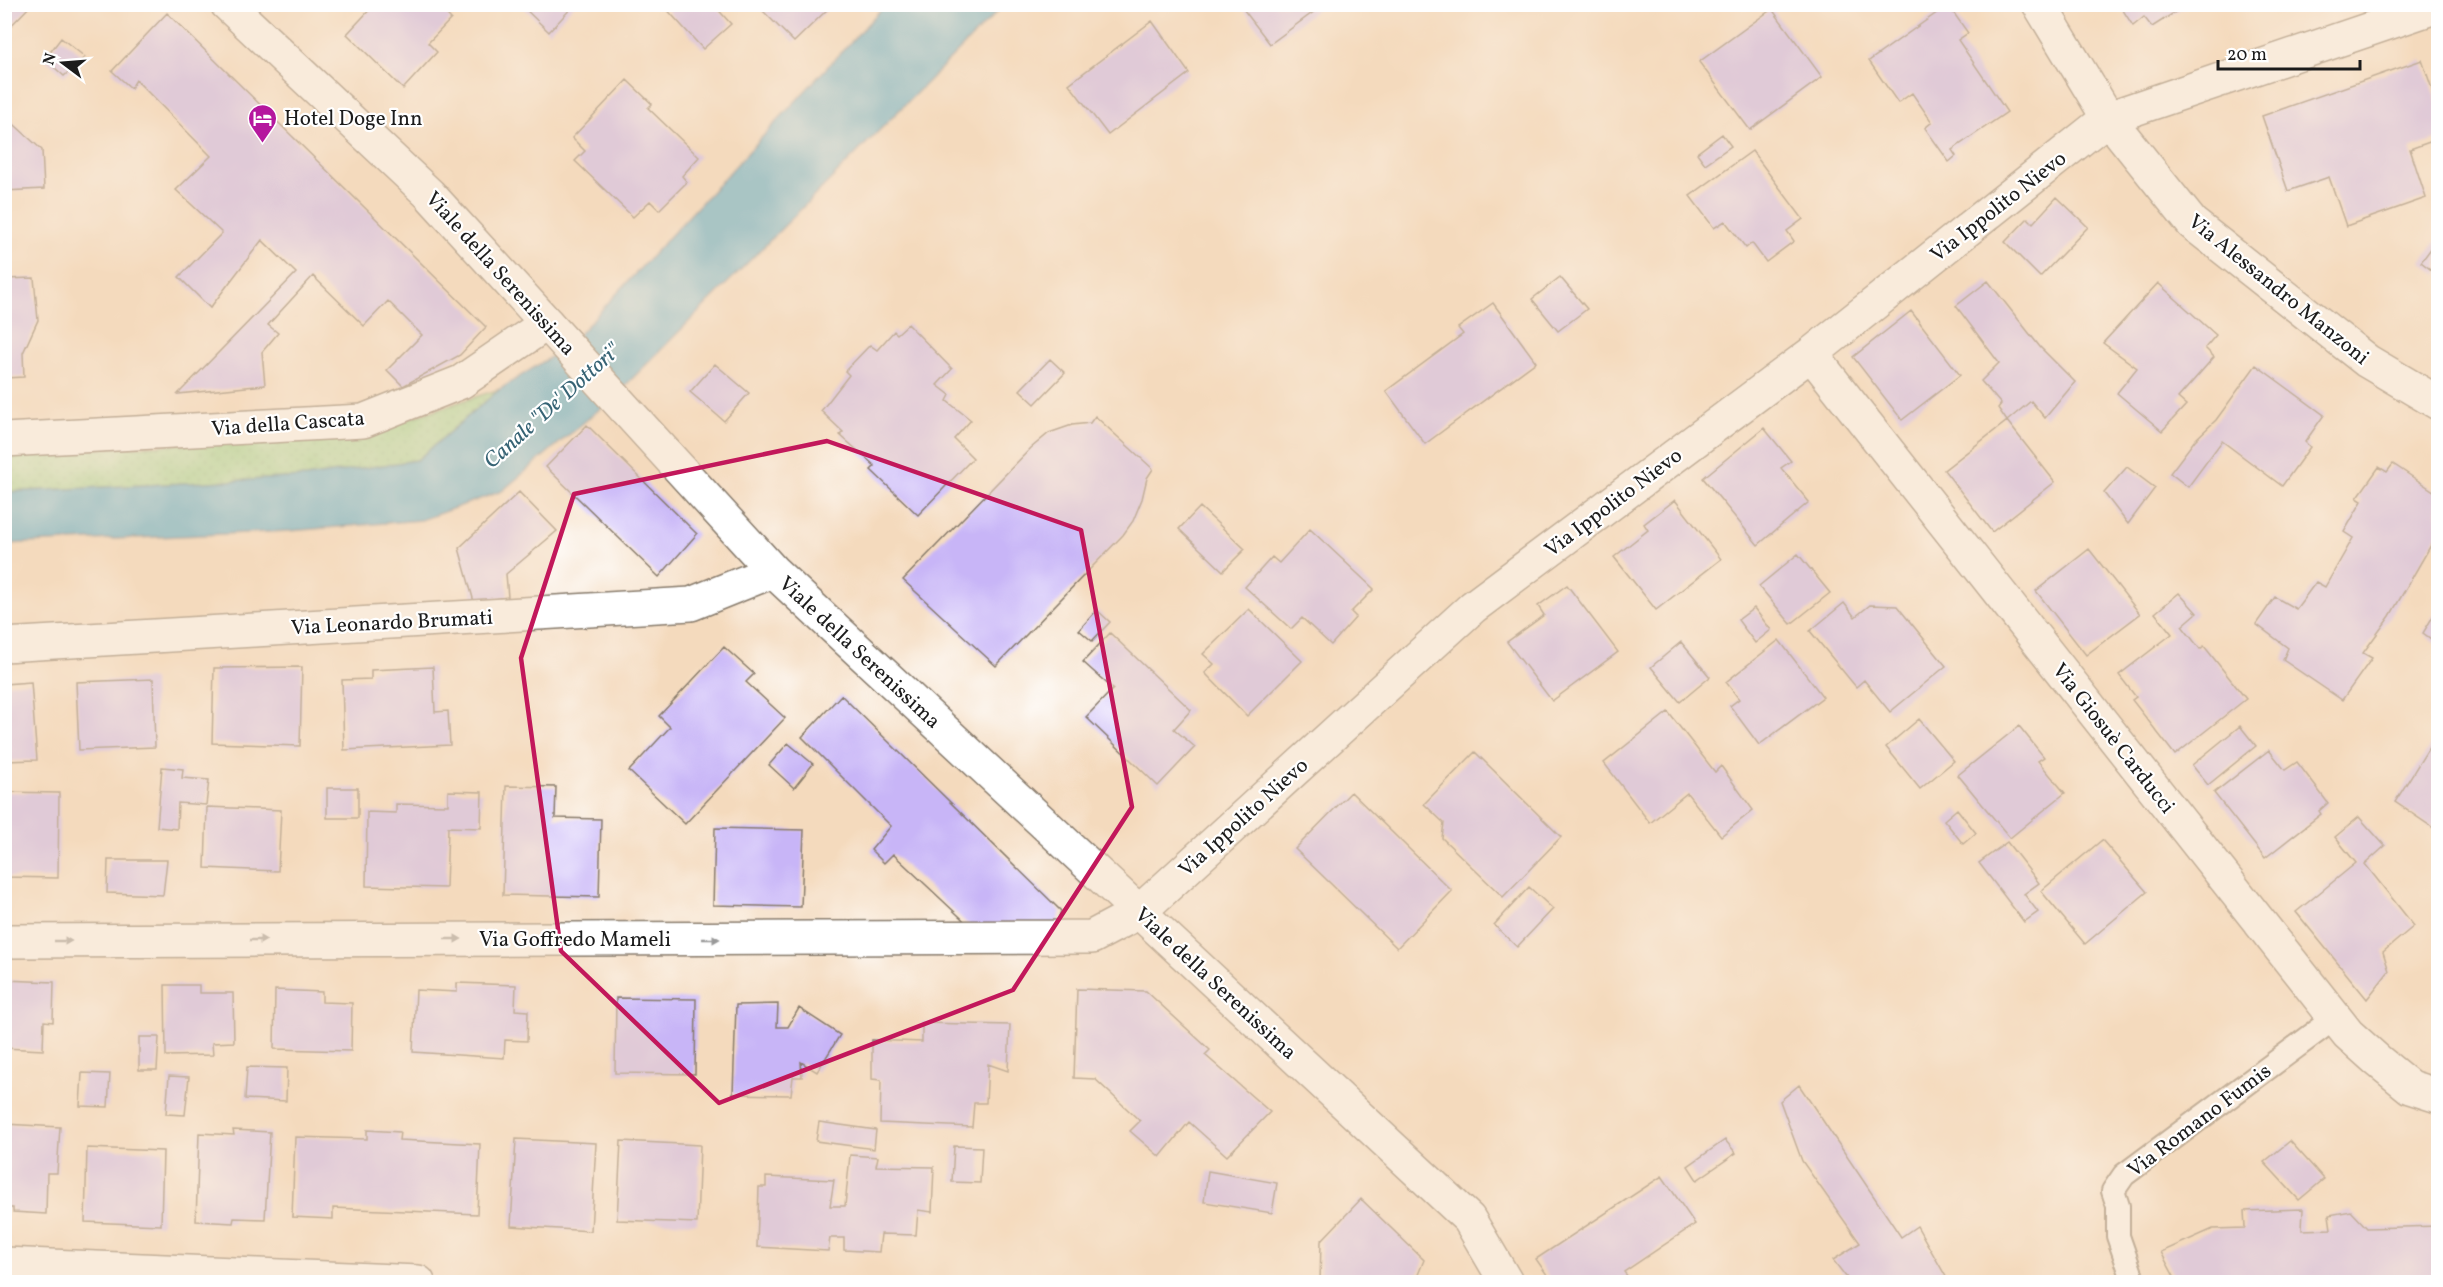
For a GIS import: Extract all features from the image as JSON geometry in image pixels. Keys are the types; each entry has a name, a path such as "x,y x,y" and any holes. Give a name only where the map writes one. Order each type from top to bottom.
{"street":[{"name":"Viale della Serenissima","path":"227,4 429,194 773,571 1469,1219 1506,1282"},
{"name":"Via Alessandro Manzoni","path":"2039,4 2108,118 2192,223 2367,361 2439,403"},
{"name":"Via Ippolito Nievo","path":"1138,912 1473,607 1811,354 2108,118 2439,6"},
{"name":"Via della Cascata","path":"4,440 363,421 461,382 557,335"},
{"name":"Via Giosuè Carducci","path":"1811,354 2348,1034 2410,1087 2439,1096"},
{"name":"Via Leonardo Brumati","path":"4,645 691,604 773,571"},
{"name":"Via Goffredo Mameli","path":"4,941 1092,938 1138,912"},
{"path":"4,1264 418,1282"}],"lane":[{"name":"Via Romano Fumis","path":"2134,1282 2118,1236 2118,1206 2114,1191 2124,1174 2335,1018"}],"highlighted area":[{"path":"827,441 1081,530 1132,807 1013,990 719,1103 561,951 521,658 574,494"}],"green space":[{"path":"500,389 417,460 306,477 5,492 5,454 360,434"}],"water":[{"name":"Canale \"De' Dottori\"","path":"885,5 1004,5 614,397 502,491 421,520 289,531 5,544 5,492 306,477 417,460 500,389 568,346"}],"building":[{"path":"4,4 32,4 4,33"},
{"path":"375,4 437,4 451,19 428,43 437,52 403,89 347,34"},
{"path":"520,4 575,4 549,32"},
{"path":"662,4 713,4 731,24 703,49"},
{"path":"756,4 833,4 794,42"},
{"path":"2119,4 2188,4 2152,27 2144,17 2133,26"},
{"path":"1240,5 1323,5 1270,44"},
{"path":"1948,5 1968,33 1958,40 2007,112 1952,150 1956,156 1949,162 1925,128 1932,122 1912,93 1898,103 1869,61"},
{"path":"1772,9 1822,77 1750,130 1699,62"},
{"path":"167,13 486,327 460,355 403,386 387,370 422,335 388,301 364,326 313,276 268,325 278,333 262,352 265,385 178,394 296,273 262,240 210,308 179,277 222,233 176,190 211,156 136,80 131,88 112,71"},
{"path":"1152,21 1189,73 1108,135 1069,84"},
{"path":"61,38 85,57 64,76 45,59"},
{"path":"2422,60 2438,106 2438,139 2410,149 2426,198 2346,226 2329,177 2288,191 2262,116"},
{"path":"627,80 652,104 648,108 699,157 682,176 687,182 659,210 650,201 633,217 575,161 585,151 572,138"},
{"path":"4,115 42,150 44,189 4,191"},
{"path":"1722,134 1731,146 1705,164 1697,153"},
{"path":"1752,151 1803,219 1787,231 1794,241 1766,262 1752,243 1746,248 1725,221 1714,228 1690,196"},
{"path":"2057,197 2088,227 2040,277 2005,242 2028,218 2033,223"},
{"path":"2438,239 2438,275 2421,262"},
{"path":"1560,277 1587,309 1558,331 1532,299"},
{"path":"34,278 38,320 23,353 24,377 4,378 4,279"},
{"path":"1988,281 2040,347 2075,382 2045,418 2031,401 2007,421 1998,408 2001,404 1981,381 1999,363 1956,306"},
{"path":"2158,283 2216,335 2205,348 2214,357 2178,398 2186,405 2162,431 2117,393 2137,368 2103,343"},
{"path":"1493,303 1536,362 1425,444 1386,391 1463,334 1458,328"},
{"path":"1911,311 1960,375 1902,420 1853,357"},
{"path":"908,324 952,369 937,385 950,395 947,401 971,420 954,439 973,458 918,515 871,470 875,466 840,435 843,432 821,411 849,375 845,371 870,345 877,350 894,331 897,334"},
{"path":"1050,359 1065,373 1035,404 1020,390"},
{"path":"715,364 749,393 724,421 690,392"},
{"path":"2256,365 2324,415 2305,442 2310,447 2282,486 2222,441 2188,487 2170,473 2195,440 2216,420"},
{"path":"1095,416 1153,469 1147,478 1142,499 1133,521 1123,535 996,666 903,580 1031,448 1049,433 1072,425 1090,423"},
{"path":"2007,421 2055,482 1992,532 1944,470"},
{"path":"587,425 697,534 659,577 546,467"},
{"path":"1764,428 1791,461 1781,468 1809,502 1758,545 1703,478"},
{"path":"2393,464 2438,494 2438,533 2390,616 2363,653 2372,658 2342,700 2283,660 2288,648 2256,624 2275,597 2296,609 2316,582 2325,587 2353,538 2344,532 2362,501 2357,498 2379,467 2387,472"},
{"path":"2127,467 2155,488 2128,524 2104,493"},
{"path":"519,492 557,531 506,574 508,597 474,602 459,548"},
{"path":"1675,500 1721,559 1656,610 1614,557 1648,530 1644,524"},
{"path":"1200,507 1245,549 1223,571 1179,529"},
{"path":"1310,529 1374,589 1351,612 1356,617 1331,645 1302,618 1291,629 1245,587 1272,557 1279,563"},
{"path":"2089,549 2140,614 2086,655 2036,591"},
{"path":"1798,554 1830,593 1791,624 1759,586"},
{"path":"1567,585 1618,652 1552,701 1507,642 1544,615 1538,606"},
{"path":"2179,593 2197,613 2182,626 2200,649 2204,646 2246,699 2175,755 2132,700 2136,697 2119,675 2172,634 2155,613"},
{"path":"1844,603 1855,617 1870,605 1897,606 1946,666 1890,712 1864,680 1856,687 1810,631"},
{"path":"1754,608 1771,630 1755,643 1738,620"},
{"path":"2438,608 2438,644 2423,633"},
{"path":"1249,609 1302,661 1247,716 1205,673 1214,664 1203,654"},
{"path":"1097,610 1110,622 1092,641 1079,630"},
{"path":"1110,633 1191,710 1174,729 1195,747 1158,786 1086,717 1113,689 1083,662"},
{"path":"1779,640 1823,697 1759,745 1730,706 1739,699 1726,682"},
{"path":"1681,642 1710,677 1680,702 1651,667"},
{"path":"724,647 754,674 746,682 785,718 685,824 629,771 670,727 659,716"},
{"path":"302,667 300,746 212,743 214,668"},
{"path":"433,667 435,712 448,711 450,745 344,750 342,680 371,679 371,670"},
{"path":"153,679 155,747 79,750 76,682"},
{"path":"31,682 37,760 4,761 4,684"},
{"path":"841,695 1061,911 1053,932 974,930 893,854 884,863 871,850 891,826 802,737"},
{"path":"1668,712 1715,772 1721,766 1753,810 1721,836 1687,793 1650,823 1604,763"},
{"path":"1919,719 1954,761 1920,789 1886,747"},
{"path":"2019,726 2044,757 2038,761 2065,793 2010,838 1958,775"},
{"path":"2240,726 2256,746 2208,785 2192,765"},
{"path":"2438,733 2438,831 2395,802"},
{"path":"788,743 813,764 794,788 769,765"},
{"path":"2269,750 2285,770 2297,762 2328,803 2319,811 2321,814 2265,858 2214,793"},
{"path":"1475,752 1561,837 1503,897 1442,838 1444,823 1424,804"},
{"path":"162,767 183,769 182,778 209,780 206,805 178,803 177,829 157,827"},
{"path":"506,786 556,787 555,818 601,819 599,897 503,895"},
{"path":"327,788 358,788 358,818 327,818"},
{"path":"448,791 482,792 481,828 448,827 446,888 366,886 367,812 396,813 396,804 448,805"},
{"path":"4,792 59,793 58,878 4,877"},
{"path":"1351,792 1452,891 1397,948 1295,849"},
{"path":"207,807 281,810 278,871 205,868"},
{"path":"1957,809 1976,833 1963,844 1944,820"},
{"path":"2359,817 2385,846 2365,864 2414,926 2383,952 2389,971 2367,999 2296,912 2356,863 2335,837"},
{"path":"715,828 804,830 801,907 713,905"},
{"path":"2102,840 2147,892 2085,944 2041,891"},
{"path":"2007,842 2039,883 2024,894 2038,912 2024,922 1979,863"},
{"path":"108,860 167,860 163,895 107,893"},
{"path":"1529,887 1553,909 1517,947 1494,925"},
{"path":"4,980 54,982 53,1022 44,1021 43,1050 4,1048"},
{"path":"457,983 516,985 515,1010 528,1011 527,1041 505,1040 504,1058 413,1052 416,990 457,992"},
{"path":"165,985 199,985 199,993 233,993 234,1042 212,1043 213,1055 166,1056"},
{"path":"1077,989 1146,991 1210,1050 1205,1055 1270,1112 1227,1156 1189,1122 1160,1157 1130,1131 1140,1121 1095,1079 1074,1078"},
{"path":"275,990 322,992 322,1002 352,1003 351,1051 274,1049"},
{"path":"616,998 696,999 695,1074 615,1073"},
{"path":"778,1004 777,1027 788,1027 799,1008 840,1035 817,1072 801,1062 802,1077 793,1077 791,1095 733,1094 736,1005"},
{"path":"922,1023 1010,1025 1008,1071 988,1064 986,1103 974,1103 972,1127 880,1123 881,1080 872,1079 872,1040 922,1042"},
{"path":"139,1037 159,1037 157,1070 139,1070"},
{"path":"247,1067 287,1068 286,1101 245,1099"},
{"path":"82,1073 110,1074 108,1107 80,1106"},
{"path":"169,1076 189,1077 185,1115 166,1114"},
{"path":"1799,1085 1901,1237 1917,1226 1949,1282 1850,1282 1833,1260 1860,1243 1802,1161 1780,1101"},
{"path":"819,1122 876,1130 874,1149 816,1141"},
{"path":"4,1124 60,1127 57,1173 47,1173 46,1214 13,1212 13,1208 4,1208"},
{"path":"233,1130 270,1132 265,1219 234,1218 233,1223 196,1221 199,1133 234,1135"},
{"path":"367,1130 400,1132 399,1140 480,1144 477,1214 333,1208 333,1219 292,1217 295,1137 367,1139"},
{"path":"516,1139 596,1143 591,1231 511,1226"},
{"path":"1725,1140 1736,1153 1697,1180 1688,1166"},
{"path":"621,1141 700,1145 697,1223 617,1220"},
{"path":"2290,1141 2324,1179 2299,1200 2264,1162"},
{"path":"954,1146 982,1147 980,1183 952,1182"},
{"path":"87,1148 163,1151 161,1225 85,1222"},
{"path":"850,1155 878,1157 876,1166 934,1167 932,1212 918,1210 916,1235 881,1234 879,1252 844,1250 844,1238 830,1238 828,1251 757,1247 759,1187 766,1187 766,1177 834,1180 830,1206 845,1206"},
{"path":"1208,1171 1277,1183 1272,1213 1204,1202"},
{"path":"1662,1176 1695,1224 1624,1272 1632,1282 1552,1282 1536,1259"},
{"path":"1361,1199 1424,1260 1415,1282 1320,1282 1321,1241"},
{"path":"2303,1209 2302,1230 2331,1229 2329,1215 2351,1211 2367,1228 2438,1226 2438,1282 2177,1282 2161,1252 2213,1229 2245,1228 2244,1211"}],"place":[{"name":"Hotel Doge Inn","path":"263,144"}]}
